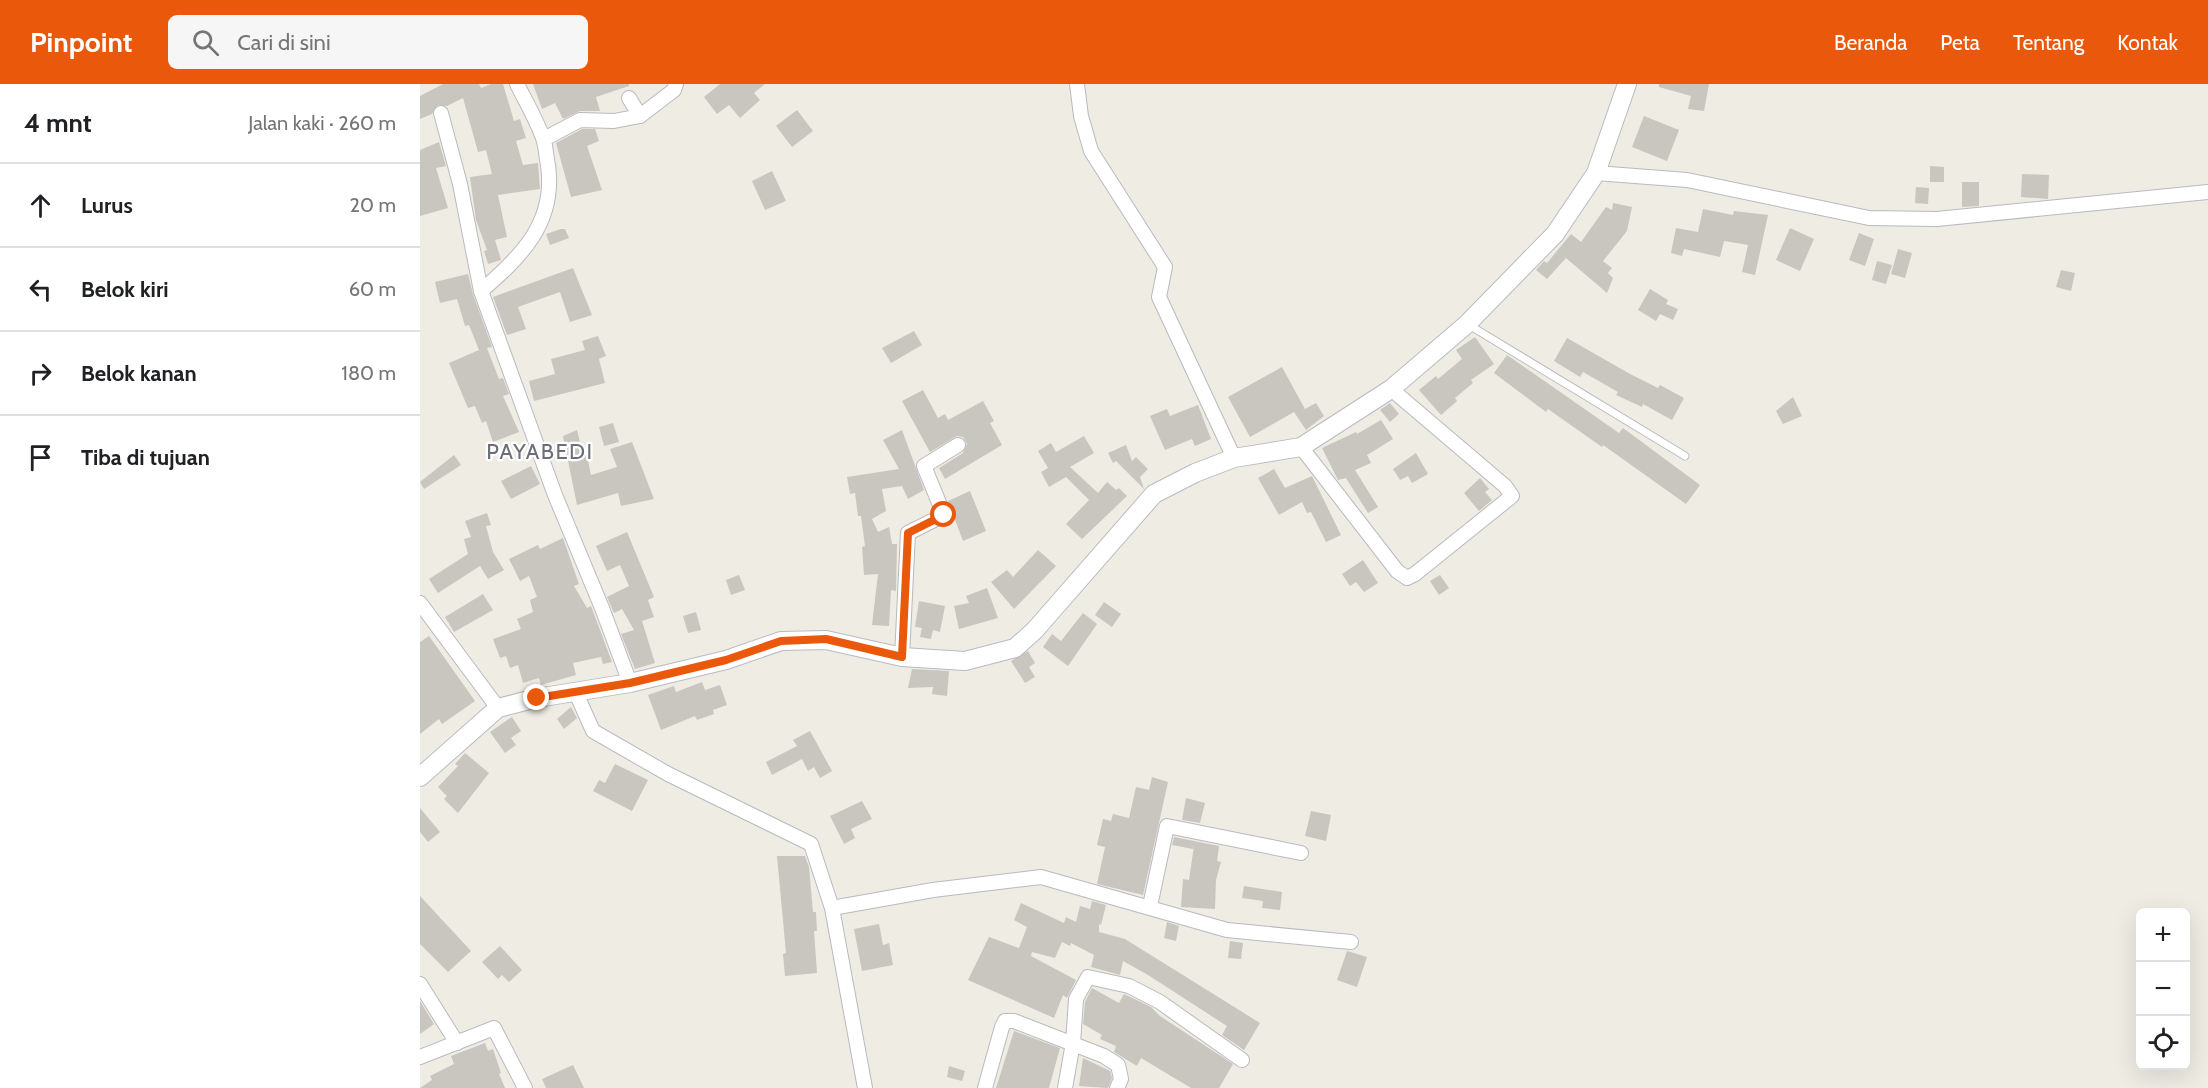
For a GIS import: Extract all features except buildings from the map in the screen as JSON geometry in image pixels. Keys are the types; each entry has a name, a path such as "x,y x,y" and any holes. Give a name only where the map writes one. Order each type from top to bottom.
{"street":[{"path":"481,291 502,273 536,235 546,212 551,186 544,139 517,84"},
{"path":"544,139 580,120 615,121 640,116 674,90 676,84"},
{"path":"1077,84 1081,116 1091,151 1165,267 1159,297 1234,458"},
{"path":"420,777 498,708 537,698 630,683 726,660 781,641 826,639 902,657 965,661 1015,648 1035,630 1154,494 1195,473 1234,458 1301,447 1391,389 1467,324 1555,234 1596,173 1627,84"},
{"path":"630,98 640,116"},
{"path":"441,113 467,215 481,291 555,495 630,683"},
{"path":"1596,173 1688,180 1869,218 1937,219 2208,192"},
{"path":"1301,447 1397,571 1407,578 1414,574 1512,496 1505,486 1391,389"},
{"path":"902,657 908,533 944,515 924,465 958,445"},
{"path":"420,603 498,708"},
{"path":"576,693 593,731 668,774 811,844 832,908 865,1088"},
{"path":"1150,906 1167,826 1234,842 1301,853"},
{"path":"832,908 933,890 1041,877 1150,906 1227,930 1351,942"},
{"path":"1065,1088 1073,1043 1076,999 1088,976 1129,986 1160,1002 1242,1060"},
{"path":"420,984 457,1043"},
{"path":"985,1088 1005,1021 1014,1021 1104,1056 1118,1065 1121,1079 1117,1088"},
{"path":"420,1058 494,1028 525,1088"}],"lane":[{"path":"1467,324 1685,456"}],"district":[{"name":"PAYABEDI","path":"540,451"}],"route":[{"path":"537,698 630,683 726,660 781,641 826,639 902,657 908,533 944,515"}]}
